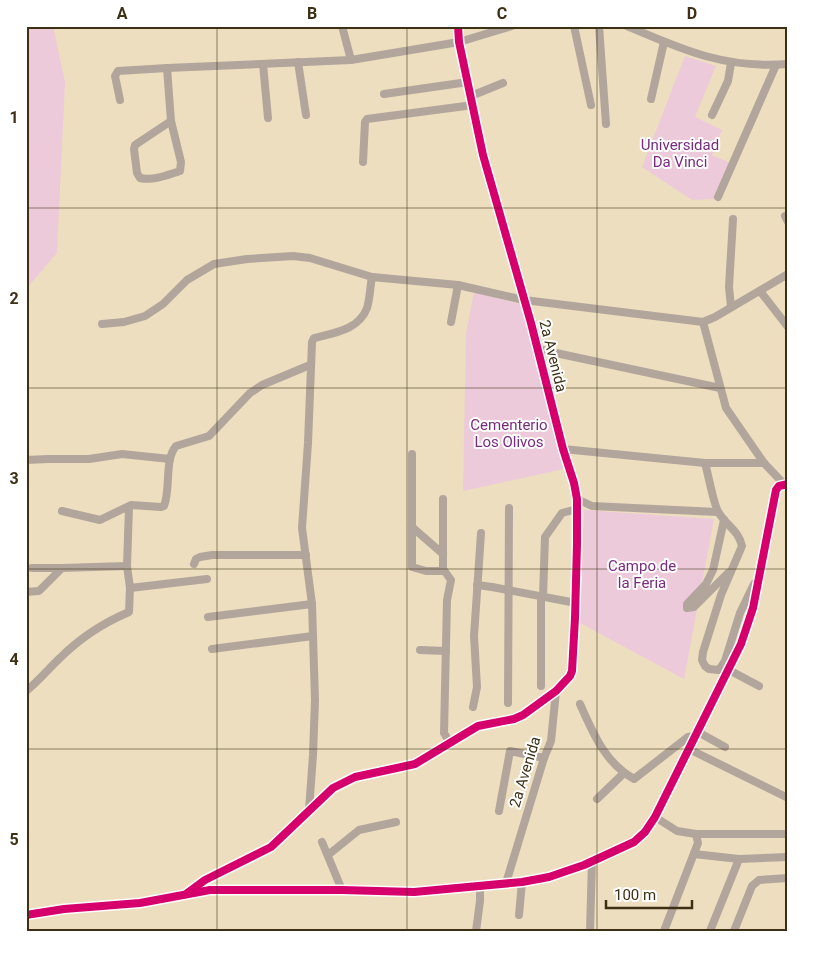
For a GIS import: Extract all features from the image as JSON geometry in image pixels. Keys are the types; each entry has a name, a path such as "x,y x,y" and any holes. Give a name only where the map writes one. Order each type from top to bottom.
{"street":[{"path":"342,26 351,60"},
{"name":"2a Avenida","path":"458,26 459,42 483,155 577,499 576,603 572,671 556,692 551,741 544,758 506,883"},
{"path":"120,100 115,76 118,71 351,60 459,42 512,26"},
{"path":"574,26 591,105"},
{"path":"599,26 606,124"},
{"path":"627,26 692,53 731,63 758,65 788,64"},
{"path":"651,99 664,42"},
{"path":"298,62 306,115"},
{"path":"712,115 728,81 731,63"},
{"path":"263,64 268,118"},
{"path":"718,197 776,65"},
{"path":"167,68 171,121 181,168 180,171 160,178 140,178 136,173 135,146 171,121"},
{"path":"384,94 468,82"},
{"path":"470,96 503,83"},
{"path":"363,162 365,122 367,119 473,105"},
{"path":"731,307 729,287 733,219"},
{"path":"102,324 124,322 145,316 164,304 187,280 214,264 247,259 293,256 310,258 372,277 458,285 524,300 703,322 788,274"},
{"path":"309,810 315,700 312,604 302,528 312,342 314,338 346,329 362,317 367,308 372,277"},
{"path":"451,322 458,285"},
{"path":"760,290 788,327"},
{"path":"703,322 726,408 764,463 786,484"},
{"path":"537,349 720,388"},
{"path":"62,511 100,520 134,505 161,508 164,506 172,450 176,446 209,436 250,393 262,385 310,365"},
{"path":"563,449 705,463 764,463"},
{"path":"26,460 48,458 89,459 122,454 170,459"},
{"path":"412,454 412,567 426,571 443,571"},
{"path":"705,463 717,512 741,539 742,546 721,595 702,652 702,660 705,666 714,670 722,667 725,662 740,613 761,571"},
{"path":"26,915 64,909 140,903 210,890 414,892 522,882 549,877 592,861 634,842 645,832 655,817 730,670 753,608 776,490 779,486 786,484"},
{"path":"577,499 592,506 717,512"},
{"path":"443,500 443,571 451,580 447,600 444,733 450,743"},
{"path":"26,691 39,681 60,658 91,632 128,612 130,588 127,566 129,506"},
{"path":"508,703 509,508"},
{"path":"541,686 545,537 562,513 577,509"},
{"path":"724,520 714,570 706,584 687,604 687,608 694,607 733,567"},
{"path":"412,527 442,554"},
{"path":"472,707 477,687 474,636 481,533"},
{"path":"194,564 196,559 200,557 212,555 306,554"},
{"path":"32,568 127,566"},
{"path":"26,592 39,590 62,568"},
{"path":"130,588 207,579"},
{"path":"477,585 576,603"},
{"path":"208,617 312,604"},
{"path":"212,649 313,636"},
{"path":"420,650 446,651"},
{"path":"730,670 759,686"},
{"path":"186,894 205,880 270,847 333,788 355,777 416,764 478,726 514,719 523,715 556,692"},
{"path":"580,704 595,739 607,756 624,772 635,778 688,737 696,734 725,747"},
{"path":"689,749 788,798"},
{"path":"499,811 510,751 544,758"},
{"path":"597,799 624,772"},
{"path":"655,817 677,831 696,834 788,834"},
{"path":"328,855 359,830 396,822"},
{"path":"664,931 698,843 696,834"},
{"path":"322,842 342,890"},
{"path":"694,854 739,859 788,857"},
{"path":"710,931 739,859"},
{"path":"590,931 592,861"},
{"path":"734,931 752,886 760,880 788,878"},
{"path":"519,915 522,882"},
{"path":"476,931 480,886"}],"green space":[{"path":"26,26 53,26 65,82 57,253 26,289"},
{"name":"Universidad Da Vinci","path":"685,56 716,66 695,117 722,130 712,155 730,163 714,199 692,200 642,167"},
{"name":"Cementerio Los Olivos","path":"474,292 524,305 565,467 564,469 463,491 466,333"},
{"name":"Campo de la Feria","path":"584,510 714,519 684,679 580,623"}],"cycle path":[{"path":"186,894 205,880 271,847 333,788 355,777 415,764 478,726 514,719 523,715 556,691 570,676 572,671 577,499 531,323 483,155 459,42 458,26"},
{"path":"26,915 64,909 140,903 210,890 414,892 522,882 549,877 584,865 634,842 645,832 655,817 741,644 753,608 776,490 779,486 788,484"}]}
